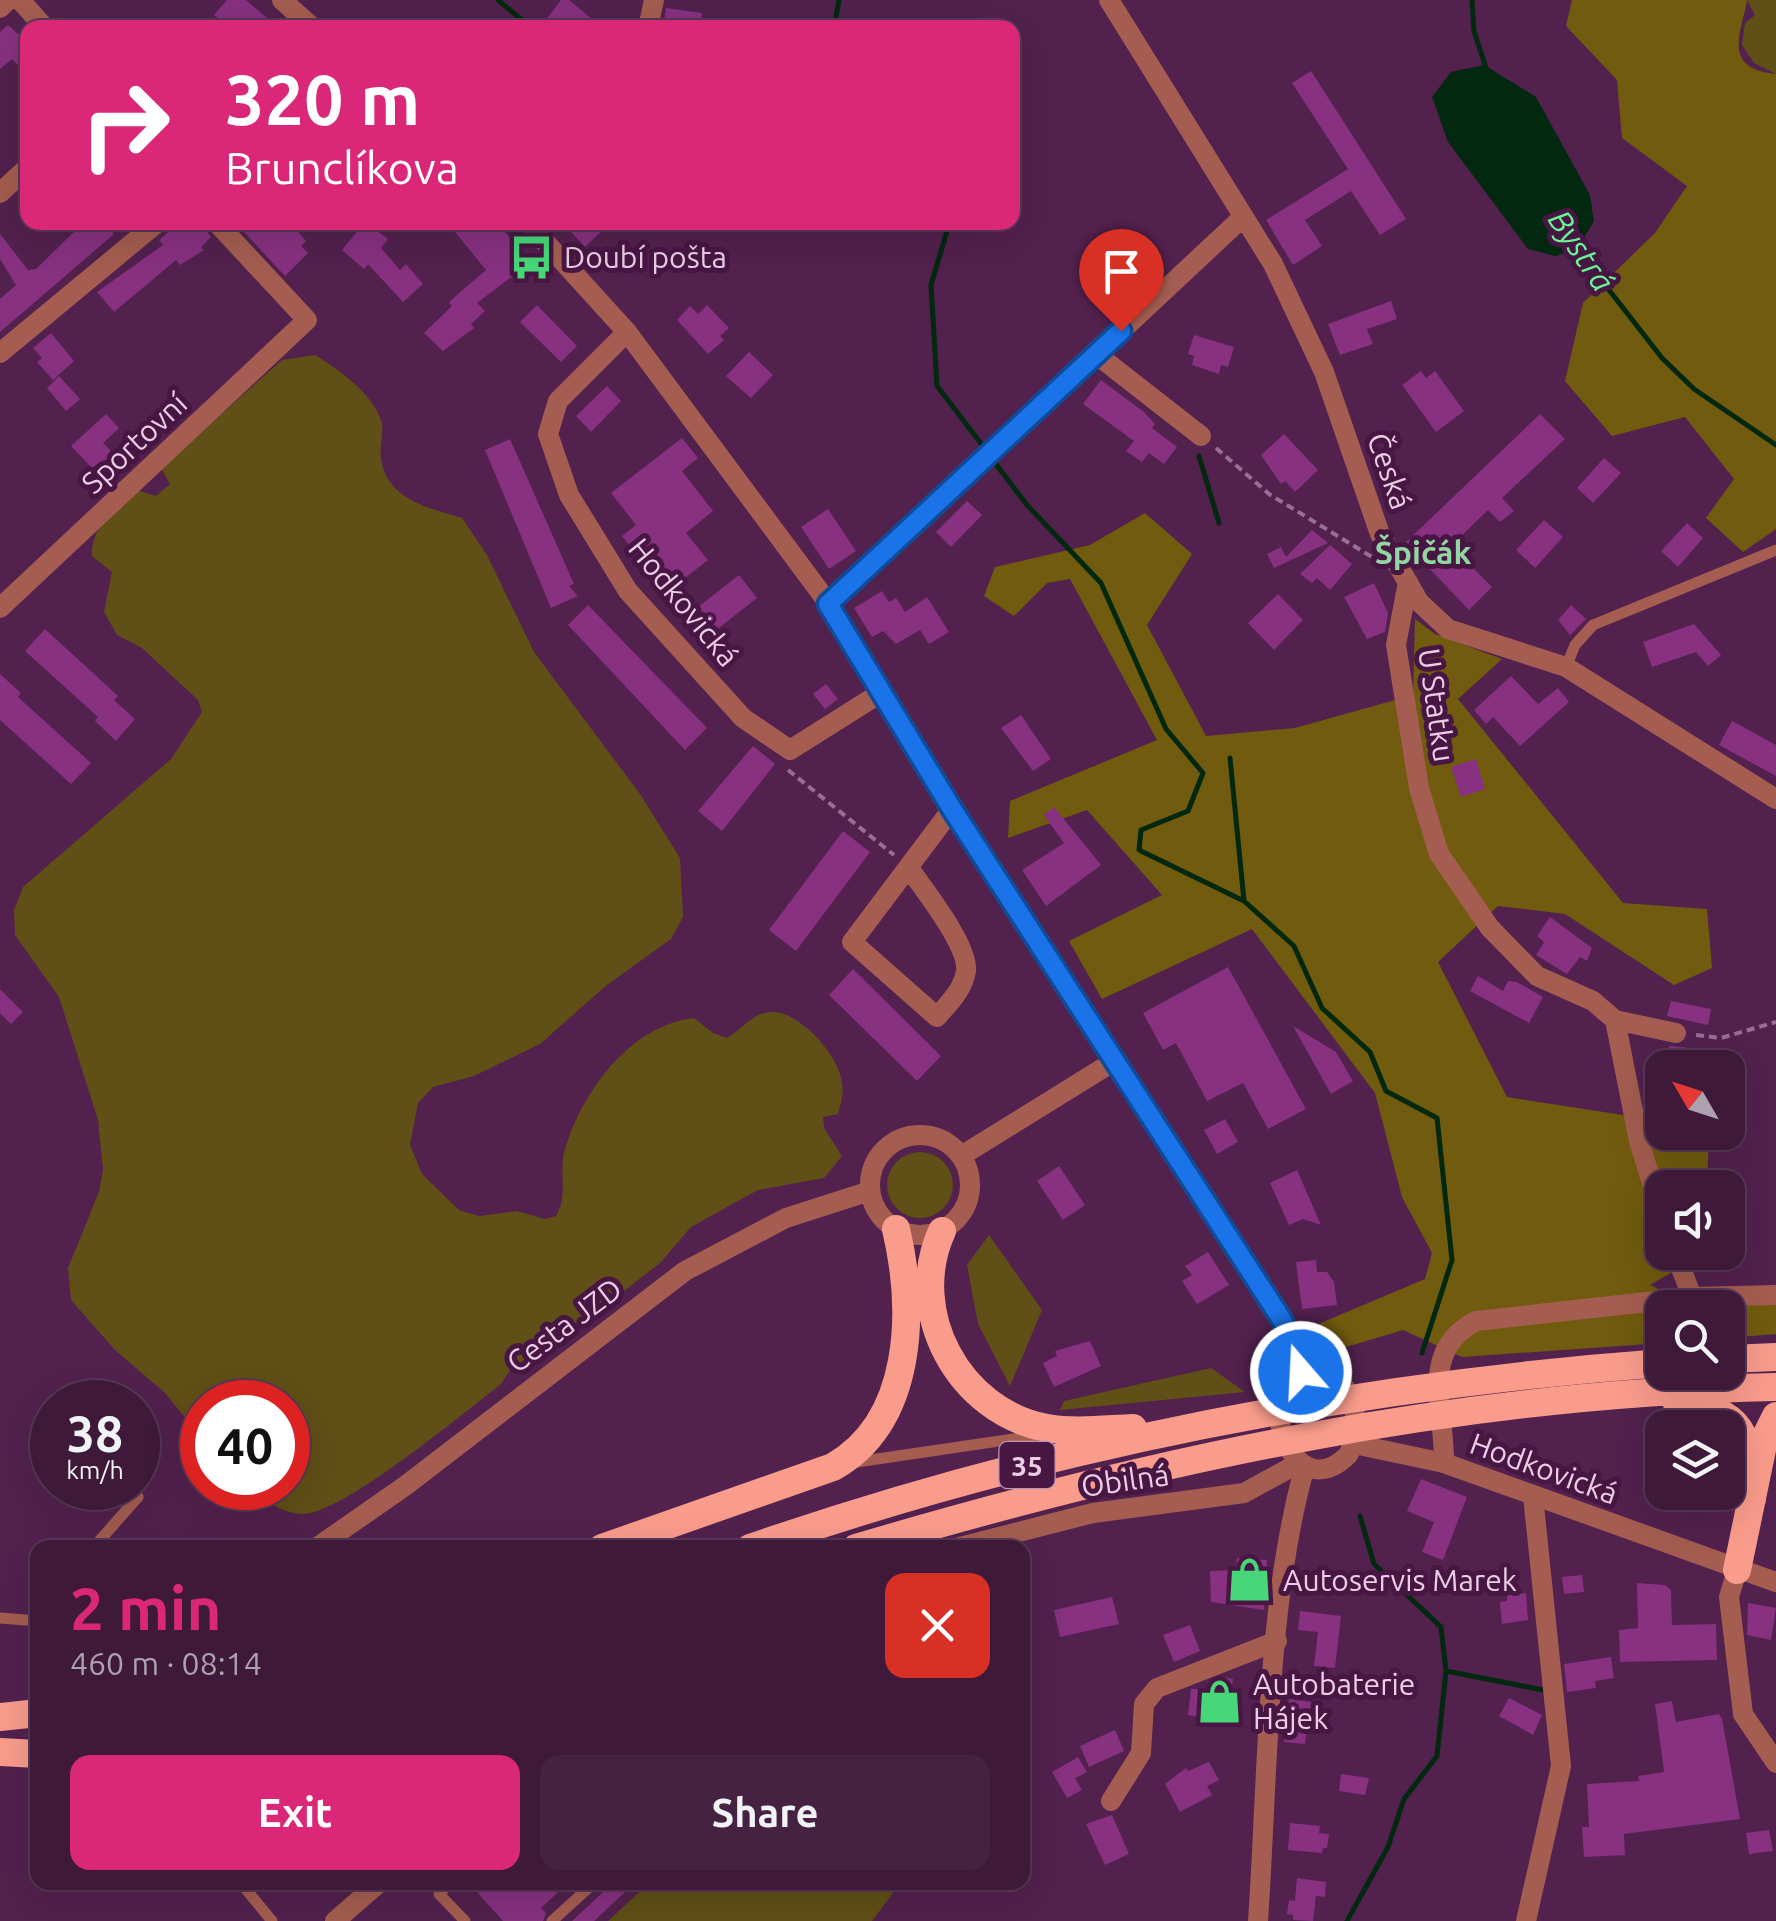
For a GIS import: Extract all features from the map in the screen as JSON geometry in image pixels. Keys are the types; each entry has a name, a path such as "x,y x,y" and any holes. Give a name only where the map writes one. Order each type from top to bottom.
{"highway":[{"path":"625,1540 833,1467 873,1435 895,1392 903,1348 905,1280 896,1229"},
{"path":"942,1231 929,1267 931,1310 950,1362 967,1383 1008,1412 1047,1428 1210,1424"},
{"path":"1745,1358 1776,1357"},
{"name":"35","path":"776,1540 998,1471 1210,1424 1481,1380 1645,1365"},
{"name":"35","path":"883,1540 1010,1502 1215,1453 1351,1428 1581,1399 1776,1387"},
{"path":"1581,1399 1702,1406 1722,1413 1744,1435 1752,1499"},
{"path":"1738,1570 1764,1440 1776,1416"},
{"path":"0,1719 30,1714"},
{"path":"0,1719 30,1722"},
{"path":"0,1752 30,1754"}],"street":[{"path":"0,8 8,0"},
{"path":"20,0 39,20"},
{"path":"282,0 304,20"},
{"name":"Česká","path":"1109,0 1273,264 1324,372 1380,534 1419,602 1448,629 1566,667 1776,799"},
{"path":"0,193 20,175"},
{"path":"828,604 1243,217"},
{"path":"0,353 148,230"},
{"name":"Sportovní","path":"0,608 307,320 223,230"},
{"path":"533,230 627,332 828,604 952,809 1282,1320 1307,1370"},
{"name":"Hodkovická","path":"627,332 558,401 548,434 569,495 628,591 743,718 790,750"},
{"path":"1096,354 1201,436"},
{"name":"U Statku","path":"1408,582 1396,645 1404,716 1439,854 1490,928 1537,976 1593,1001 1615,1020 1676,1033"},
{"path":"790,750 882,692"},
{"path":"909,868 961,947 967,968 960,990 936,1017 852,942 952,809"},
{"path":"1615,1020 1648,1170"},
{"path":"962,1156 1116,1060"},
{"path":"908,1136 943,1140 962,1156 970,1180 967,1204 942,1231 918,1236 896,1229 878,1213 870,1191 879,1157 908,1136"},
{"name":"Cesta JZD","path":"327,1540 685,1271 774,1223 870,1191"},
{"path":"1745,1296 1776,1295"},
{"path":"1444,1463 1439,1359 1463,1328 1497,1317 1645,1302"},
{"path":"1258,1921 1277,1641 1301,1465 1284,1443 1279,1400 1286,1382 1307,1370 1332,1373 1346,1386 1356,1429 1354,1444 1334,1466 1301,1465"},
{"name":"Hodkovická","path":"1354,1444 1444,1463 1776,1582"},
{"name":"Obilná","path":"987,1540 1093,1513 1244,1493 1301,1465"},
{"path":"1526,1921 1561,1766 1532,1496"},
{"path":"1738,1570 1729,1597 1742,1714 1776,1763"},
{"path":"1111,1801 1141,1753 1144,1704 1157,1688 1277,1641"},
{"path":"335,1921 371,1890"}],"lane":[{"path":"1566,667 1576,644 1593,625 1776,550"},
{"path":"833,1467 1084,1430"},
{"path":"100,1540 127,1510"},
{"path":"0,1618 30,1620"},
{"path":"247,1890 272,1921"},
{"path":"442,1890 438,1894 465,1921"},
{"path":"552,1921 586,1890"}],"path":[{"path":"1201,436 1269,494 1307,514 1408,582"},
{"path":"790,750 786,769 909,868"},
{"path":"1676,1033 1721,1038 1776,1022"}],"shaded area":[{"path":"1572,0 1747,0 1739,35 1741,56 1758,70 1776,74 1776,529 1743,552 1706,518 1734,479 1685,417 1612,436 1565,381 1583,303 1655,233 1687,186 1622,138 1617,80 1566,26"},
{"path":"1747,0 1776,0 1776,74 1754,63 1742,45 1745,23 1755,15"},
{"path":"1484,65 1536,97 1590,195 1594,221 1577,250 1555,256 1528,249 1448,142 1432,97 1451,72"},
{"path":"315,355 370,400 382,424 381,458 391,483 411,500 462,518 487,555 534,652 640,794 680,858 683,917 671,939 607,985 540,1044 474,1076 433,1087 418,1103 410,1145 422,1174 459,1210 479,1216 517,1211 545,1219 556,1216 562,1200 565,1149 597,1083 630,1047 650,1033 694,1018 727,1038 761,1014 785,1014 807,1028 827,1049 840,1073 843,1091 838,1114 823,1117 824,1128 842,1156 824,1178 758,1190 691,1227 660,1263 521,1371 511,1369 500,1385 403,1459 347,1497 304,1514 285,1510 310,1510 310,1380 180,1380 180,1411 160,1389 160,1380 150,1380 115,1350 71,1300 68,1268 99,1192 103,1170 98,1120 59,997 15,935 14,910 23,887 171,759 202,712 198,700 142,648 117,635 104,612 112,572 92,556 95,536 114,511 140,491 156,496 170,484 161,468 282,360"},
{"path":"1145,513 1192,554 1147,625 1206,736 1295,728 1413,695 1415,619 1435,634 1502,659 1458,699 1623,903 1707,909 1712,968 1674,985 1565,914 1498,906 1438,962 1507,1097 1645,1118 1645,1150 1708,1150 1708,1170 1645,1170 1645,1270 1676,1270 1650,1285 1660,1290 1645,1290 1645,1344 1462,1357 1403,1330 1343,1348 1316,1325 1425,1279 1432,1253 1402,1197 1375,1093 1252,929 1102,999 1069,941 1162,895 1087,810 1008,838 1010,801 1157,740 1070,579 1047,583 1014,616 984,596 995,567 1090,545"},
{"path":"920,1152 943,1162 953,1185 943,1208 920,1218 897,1208 887,1185 897,1162"},
{"path":"989,1235 1042,1310 1010,1386 978,1324 967,1265"},
{"path":"1776,1295 1776,1334 1745,1337 1745,1300"},
{"path":"1211,1368 1245,1392 1060,1410 1064,1401"},
{"path":"641,1890 893,1890 872,1921 608,1921"}],"building":[{"path":"227,0 246,0 268,19 221,20 214,15"},
{"path":"561,0 569,0 593,20 546,20"},
{"path":"666,8 702,13 701,20 664,20"},
{"path":"8,25 20,36 18,65 12,59 0,69 0,32"},
{"path":"1311,71 1406,219 1380,235 1351,191 1305,220 1322,246 1293,265 1266,220 1348,169 1292,83"},
{"path":"76,230 111,230 114,234 0,332 0,299 16,285 0,259 0,234 28,270 36,269"},
{"path":"171,230 206,230 211,237 201,247 204,250 180,265 176,260 114,312 97,292 163,245 159,240"},
{"path":"242,230 297,230 306,241 301,246 308,253 285,276"},
{"path":"358,230 376,230 388,239 381,248 400,270 406,264 423,284 403,302 368,264 364,269 342,250"},
{"path":"454,230 503,230 531,262 477,303 485,311 471,324 474,328 443,351 424,333 452,306 449,302 486,270"},
{"path":"569,230 603,230 585,247"},
{"path":"1391,301 1397,319 1367,329 1373,344 1340,355 1328,324"},
{"path":"537,305 577,346 561,362 520,322"},
{"path":"707,305 729,328 720,336 724,340 708,354 677,320 690,306 698,314"},
{"path":"51,333 74,361 53,380 37,362 42,358 33,348"},
{"path":"1194,335 1234,347 1228,367 1221,365 1219,374 1192,365 1194,356 1188,354"},
{"path":"749,352 773,375 751,398 726,376"},
{"path":"1421,371 1426,378 1435,371 1464,411 1436,432 1402,385"},
{"path":"59,376 80,399 66,411 47,388"},
{"path":"1101,380 1144,412 1155,424 1152,428 1177,447 1164,464 1149,453 1142,462 1126,451 1134,441 1083,404"},
{"path":"607,386 621,401 591,432 576,416"},
{"path":"106,414 119,428 103,443 111,451 107,459 92,468 71,446"},
{"path":"1540,414 1565,439 1502,498 1514,511 1500,522 1488,510 1451,546 1492,587 1469,610 1405,543"},
{"path":"1284,434 1318,470 1295,492 1285,481 1281,484 1261,455"},
{"path":"682,438 698,458 682,471 713,511 686,533 708,560 666,593 622,536 636,525 611,493"},
{"path":"510,439 574,584 569,586 578,596 551,608 485,450"},
{"path":"1604,458 1621,473 1593,503 1577,488"},
{"path":"967,501 982,515 951,547 936,532"},
{"path":"828,509 856,551 829,569 801,527"},
{"path":"1544,520 1563,537 1535,568 1516,550"},
{"path":"1687,523 1703,538 1678,567 1661,551"},
{"path":"1312,530 1328,543 1274,568 1267,554 1281,547 1286,557"},
{"path":"1330,545 1352,564 1330,590 1317,578 1312,583 1300,574"},
{"path":"739,575 757,598 701,642 683,619"},
{"path":"1374,583 1388,613 1385,632 1367,639 1344,597"},
{"path":"882,591 889,602 896,598 905,612 927,597 949,632 929,644 920,630 896,644 883,631 872,637 854,608"},
{"path":"1278,594 1303,620 1274,650 1248,623"},
{"path":"588,605 707,728 685,750 568,625"},
{"path":"1571,605 1586,619 1570,635 1558,620"},
{"path":"1694,624 1721,655 1708,666 1696,652 1652,667 1643,642"},
{"path":"45,629 118,696 114,700 135,719 116,741 95,721 98,717 25,651"},
{"path":"0,674 21,693 18,697 91,763 71,784 0,720"},
{"path":"1511,676 1538,704 1558,688 1569,702 1520,746 1493,717 1486,724 1474,710"},
{"path":"826,684 838,699 825,709 813,694"},
{"path":"1021,715 1051,759 1033,771 1001,728"},
{"path":"1732,721 1776,745 1776,776 1719,745"},
{"path":"753,746 775,764 722,831 698,811"},
{"path":"1476,759 1485,789 1461,797 1451,767"},
{"path":"1054,807 1101,865 1046,906 1022,870 1064,843 1044,815"},
{"path":"843,831 870,852 796,951 769,930"},
{"path":"1550,917 1592,948 1587,961 1580,957 1567,974 1536,955 1544,942 1537,936"},
{"path":"1228,967 1306,1109 1268,1129 1243,1083 1207,1101 1176,1043 1163,1050 1143,1013"},
{"path":"853,969 941,1056 917,1081 829,995"},
{"path":"1478,976 1503,991 1508,981 1517,982 1543,997 1529,1023 1470,991"},
{"path":"0,989 23,1012 11,1024 0,1013"},
{"path":"1671,1001 1711,1009 1708,1025 1667,1016"},
{"path":"1293,1026 1336,1052 1353,1081 1331,1094"},
{"path":"1669,1046 1692,1048 1692,1050 1668,1050"},
{"path":"1225,1119 1238,1142 1217,1154 1204,1130"},
{"path":"1059,1166 1085,1205 1063,1220 1037,1181"},
{"path":"1297,1170 1321,1225 1303,1219 1289,1225 1270,1183"},
{"path":"1208,1252 1229,1285 1197,1304 1182,1281 1192,1275 1185,1266"},
{"path":"1316,1260 1317,1272 1327,1272 1334,1282 1337,1305 1302,1309 1296,1262"},
{"path":"1090,1341 1101,1366 1054,1387 1043,1363 1057,1356 1055,1351"},
{"path":"1421,1479 1467,1497 1443,1560 1422,1552 1434,1522 1407,1511"},
{"path":"1237,1558 1267,1560 1264,1610 1211,1602 1210,1571 1236,1570"},
{"path":"1582,1575 1584,1592 1564,1594 1562,1577"},
{"path":"1637,1583 1665,1585 1671,1590 1672,1625 1716,1624 1717,1660 1620,1662 1619,1630 1638,1628"},
{"path":"1526,1593 1528,1620 1502,1624 1500,1602 1507,1601 1507,1595"},
{"path":"1112,1597 1119,1624 1060,1637 1054,1610"},
{"path":"1748,1603 1776,1608 1771,1640 1747,1635"},
{"path":"1300,1611 1341,1616 1335,1668 1314,1666 1318,1632 1298,1630"},
{"path":"1190,1625 1200,1651 1174,1662 1163,1635"},
{"path":"1611,1657 1614,1678 1595,1681 1596,1688 1567,1692 1564,1664"},
{"path":"1233,1679 1227,1721 1188,1715 1191,1689 1213,1689 1214,1680"},
{"path":"1509,1698 1542,1715 1533,1735 1499,1716"},
{"path":"1289,1699 1311,1702 1305,1744 1284,1742"},
{"path":"1672,1701 1676,1722 1719,1714 1722,1719 1740,1819 1624,1834 1625,1855 1584,1857 1582,1827 1589,1827 1587,1784 1639,1781 1638,1776 1664,1772 1655,1704"},
{"path":"1115,1730 1124,1751 1089,1767 1080,1746"},
{"path":"1078,1757 1087,1772 1075,1778 1082,1790 1067,1798 1052,1772"},
{"path":"1209,1762 1219,1780 1207,1786 1212,1795 1180,1812 1165,1784 1186,1768 1188,1771"},
{"path":"1341,1774 1369,1778 1365,1795 1339,1791"},
{"path":"1112,1815 1129,1854 1105,1865 1086,1824"},
{"path":"1290,1823 1320,1826 1319,1833 1329,1834 1327,1848 1322,1853 1288,1850"},
{"path":"1769,1830 1773,1851 1749,1854 1746,1833"},
{"path":"1297,1878 1326,1882 1325,1897 1316,1896 1313,1921 1293,1920 1293,1915 1287,1914 1289,1900 1295,1901"},
{"path":"475,1890 560,1890 541,1908 546,1913 543,1921 503,1921"},
{"path":"605,1890 627,1890 594,1921 572,1921"}],"waterway":[{"path":"498,0 522,20"},
{"path":"835,20 839,0"},
{"name":"Bystrá","path":"1472,0 1474,31 1487,71"},
{"path":"947,230 931,285 937,386 986,450"},
{"name":"Bystrá","path":"1574,245 1662,358 1694,389 1776,445"},
{"path":"1199,456 1219,523"},
{"path":"992,459 1027,505 1101,583 1166,729 1203,773 1188,811 1141,830 1139,850 1244,901 1294,946 1322,1008 1370,1052 1386,1091 1437,1118 1452,1260 1422,1353"},
{"path":"1230,758 1244,901"},
{"path":"1347,1921 1388,1847 1404,1799 1437,1756 1446,1671 1441,1627 1374,1564 1360,1516"},
{"path":"1446,1671 1543,1690"}],"place":[{"name":"Doubí pošta","path":"531,257"},
{"name":"Autoservis Marek","path":"1250,1580"},
{"name":"Autobaterie Hájek","path":"1220,1701"}],"district":[{"name":"Špičák","path":"1423,552"}],"route":[{"path":"1121,331 828,604 952,809 1282,1320 1307,1370 1301,1372"}]}
